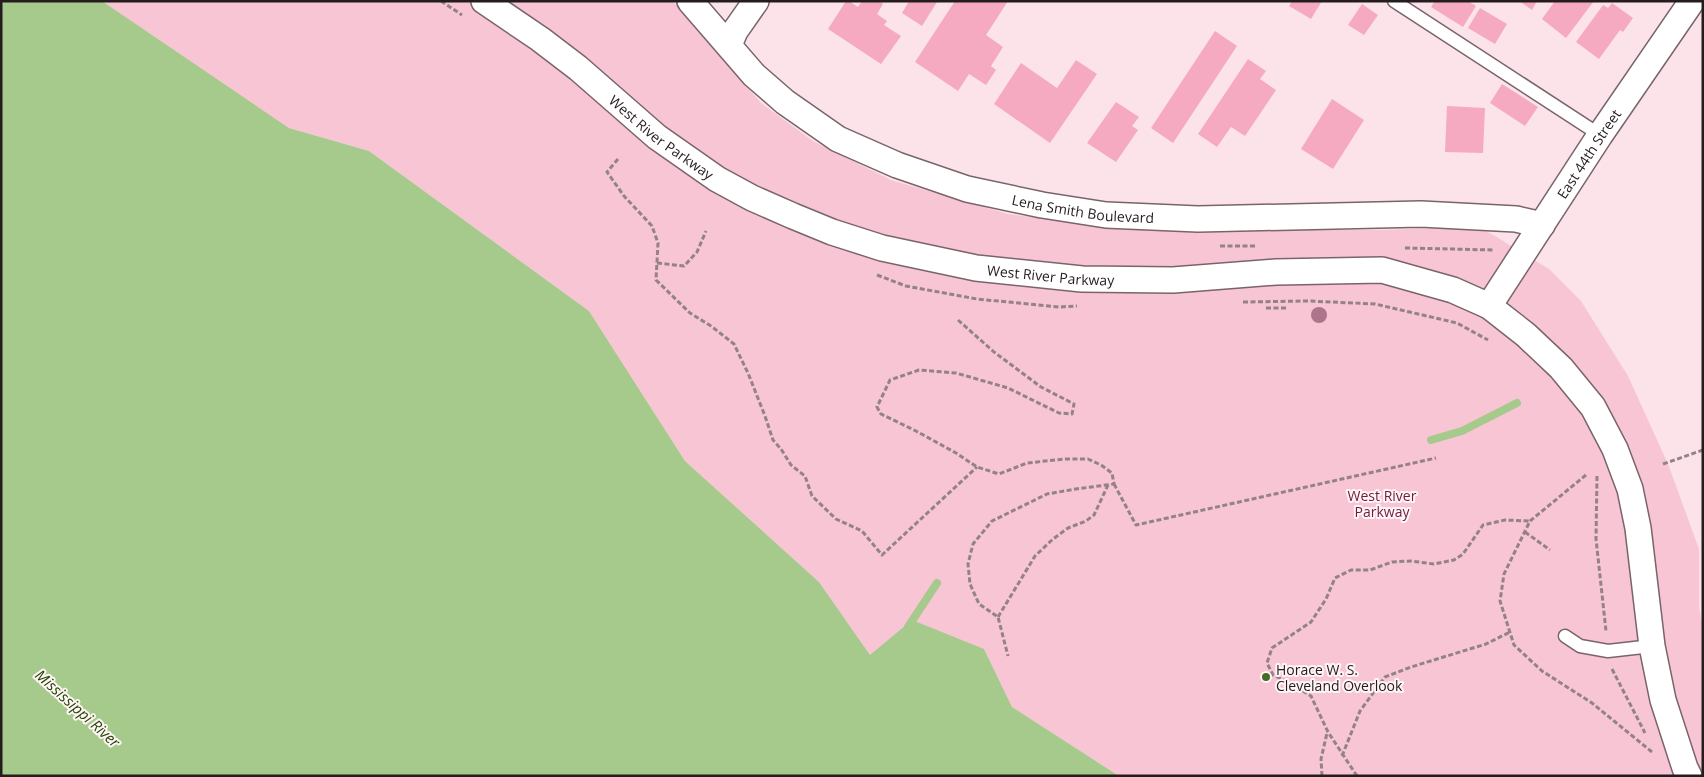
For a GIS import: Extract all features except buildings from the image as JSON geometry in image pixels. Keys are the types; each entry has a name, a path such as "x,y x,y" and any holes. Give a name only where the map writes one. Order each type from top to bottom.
{"street":[{"name":"West River Parkway","path":"484,1 540,39 578,68 657,137 717,179 752,198 793,216 832,232 882,248 976,268 1082,279 1173,280 1276,272 1382,270 1453,290 1489,306 1526,335 1561,368 1593,407 1615,449 1630,489 1638,528 1652,646 1663,700 1689,776"},
{"name":"Lena Smith Boulevard","path":"690,1 754,75 785,102 838,139 897,165 967,189 1042,205 1106,215 1198,219 1421,214 1516,219 1542,225"},
{"path":"729,44 735,31 756,1"},
{"name":"East 44th Street","path":"1489,306 1600,135 1692,1"}],"lane":[{"path":"1394,1 1600,135"},
{"path":"1564,636 1580,646 1608,651 1652,646"}],"path":[{"path":"618,159 607,172 624,196 652,226 658,243 656,280 690,313 734,344 766,416 773,440 791,464 805,476 812,496 836,519 862,532 882,555 976,467"},
{"path":"657,263 684,266 697,252 706,231"},
{"path":"1272,302 1308,301 1375,304 1457,323 1491,342"},
{"path":"1266,308 1288,308"},
{"path":"958,320 994,352 1041,387 1074,404 1072,414 1059,413 1008,388 956,373 919,370 890,380 877,407 881,414 940,444 976,467 999,474 1027,464 1065,459 1088,459 1112,473 1114,484 1136,524 1436,458"},
{"path":"1663,464 1703,450"},
{"path":"1596,539 1597,470"},
{"path":"1357,776 1342,756 1328,732 1311,696 1273,675 1267,663 1272,648 1311,622 1326,599 1335,578 1351,570 1370,570 1392,562 1411,561 1434,564 1454,560 1463,554 1483,525 1505,520 1530,521 1586,475"},
{"path":"998,617 1035,556 1068,528 1086,521 1094,515 1108,484"},
{"path":"1008,656 998,617 979,604 970,584 968,564 973,544 992,521 1047,494 1114,484"},
{"path":"1525,532 1550,550"},
{"path":"1342,756 1360,711 1385,677 1486,644 1510,632"},
{"path":"1322,776 1321,758 1328,732"}],"green space":[{"name":"West River Parkway","path":"102,1 673,1 761,103 813,141 891,180 1008,214 1129,230 1381,230 1478,227 1549,269 1581,301 1628,376 1668,464 1699,549 1699,607 1703,629 1703,776 1119,776 1012,707 984,649 870,655 819,582 685,461 589,311 369,151 289,128"}],"water":[{"name":"Mississippi River","path":"1,1 102,1 289,128 369,151 589,311 685,461 819,582 870,655 912,620 984,649 1012,707 1119,776 1,776"}],"waterway":[{"path":"1431,440 1462,431 1517,403"},
{"path":"908,627 937,583"}],"place":[{"name":"Horace W. S. Cleveland Overlook","path":"1266,677"}]}
